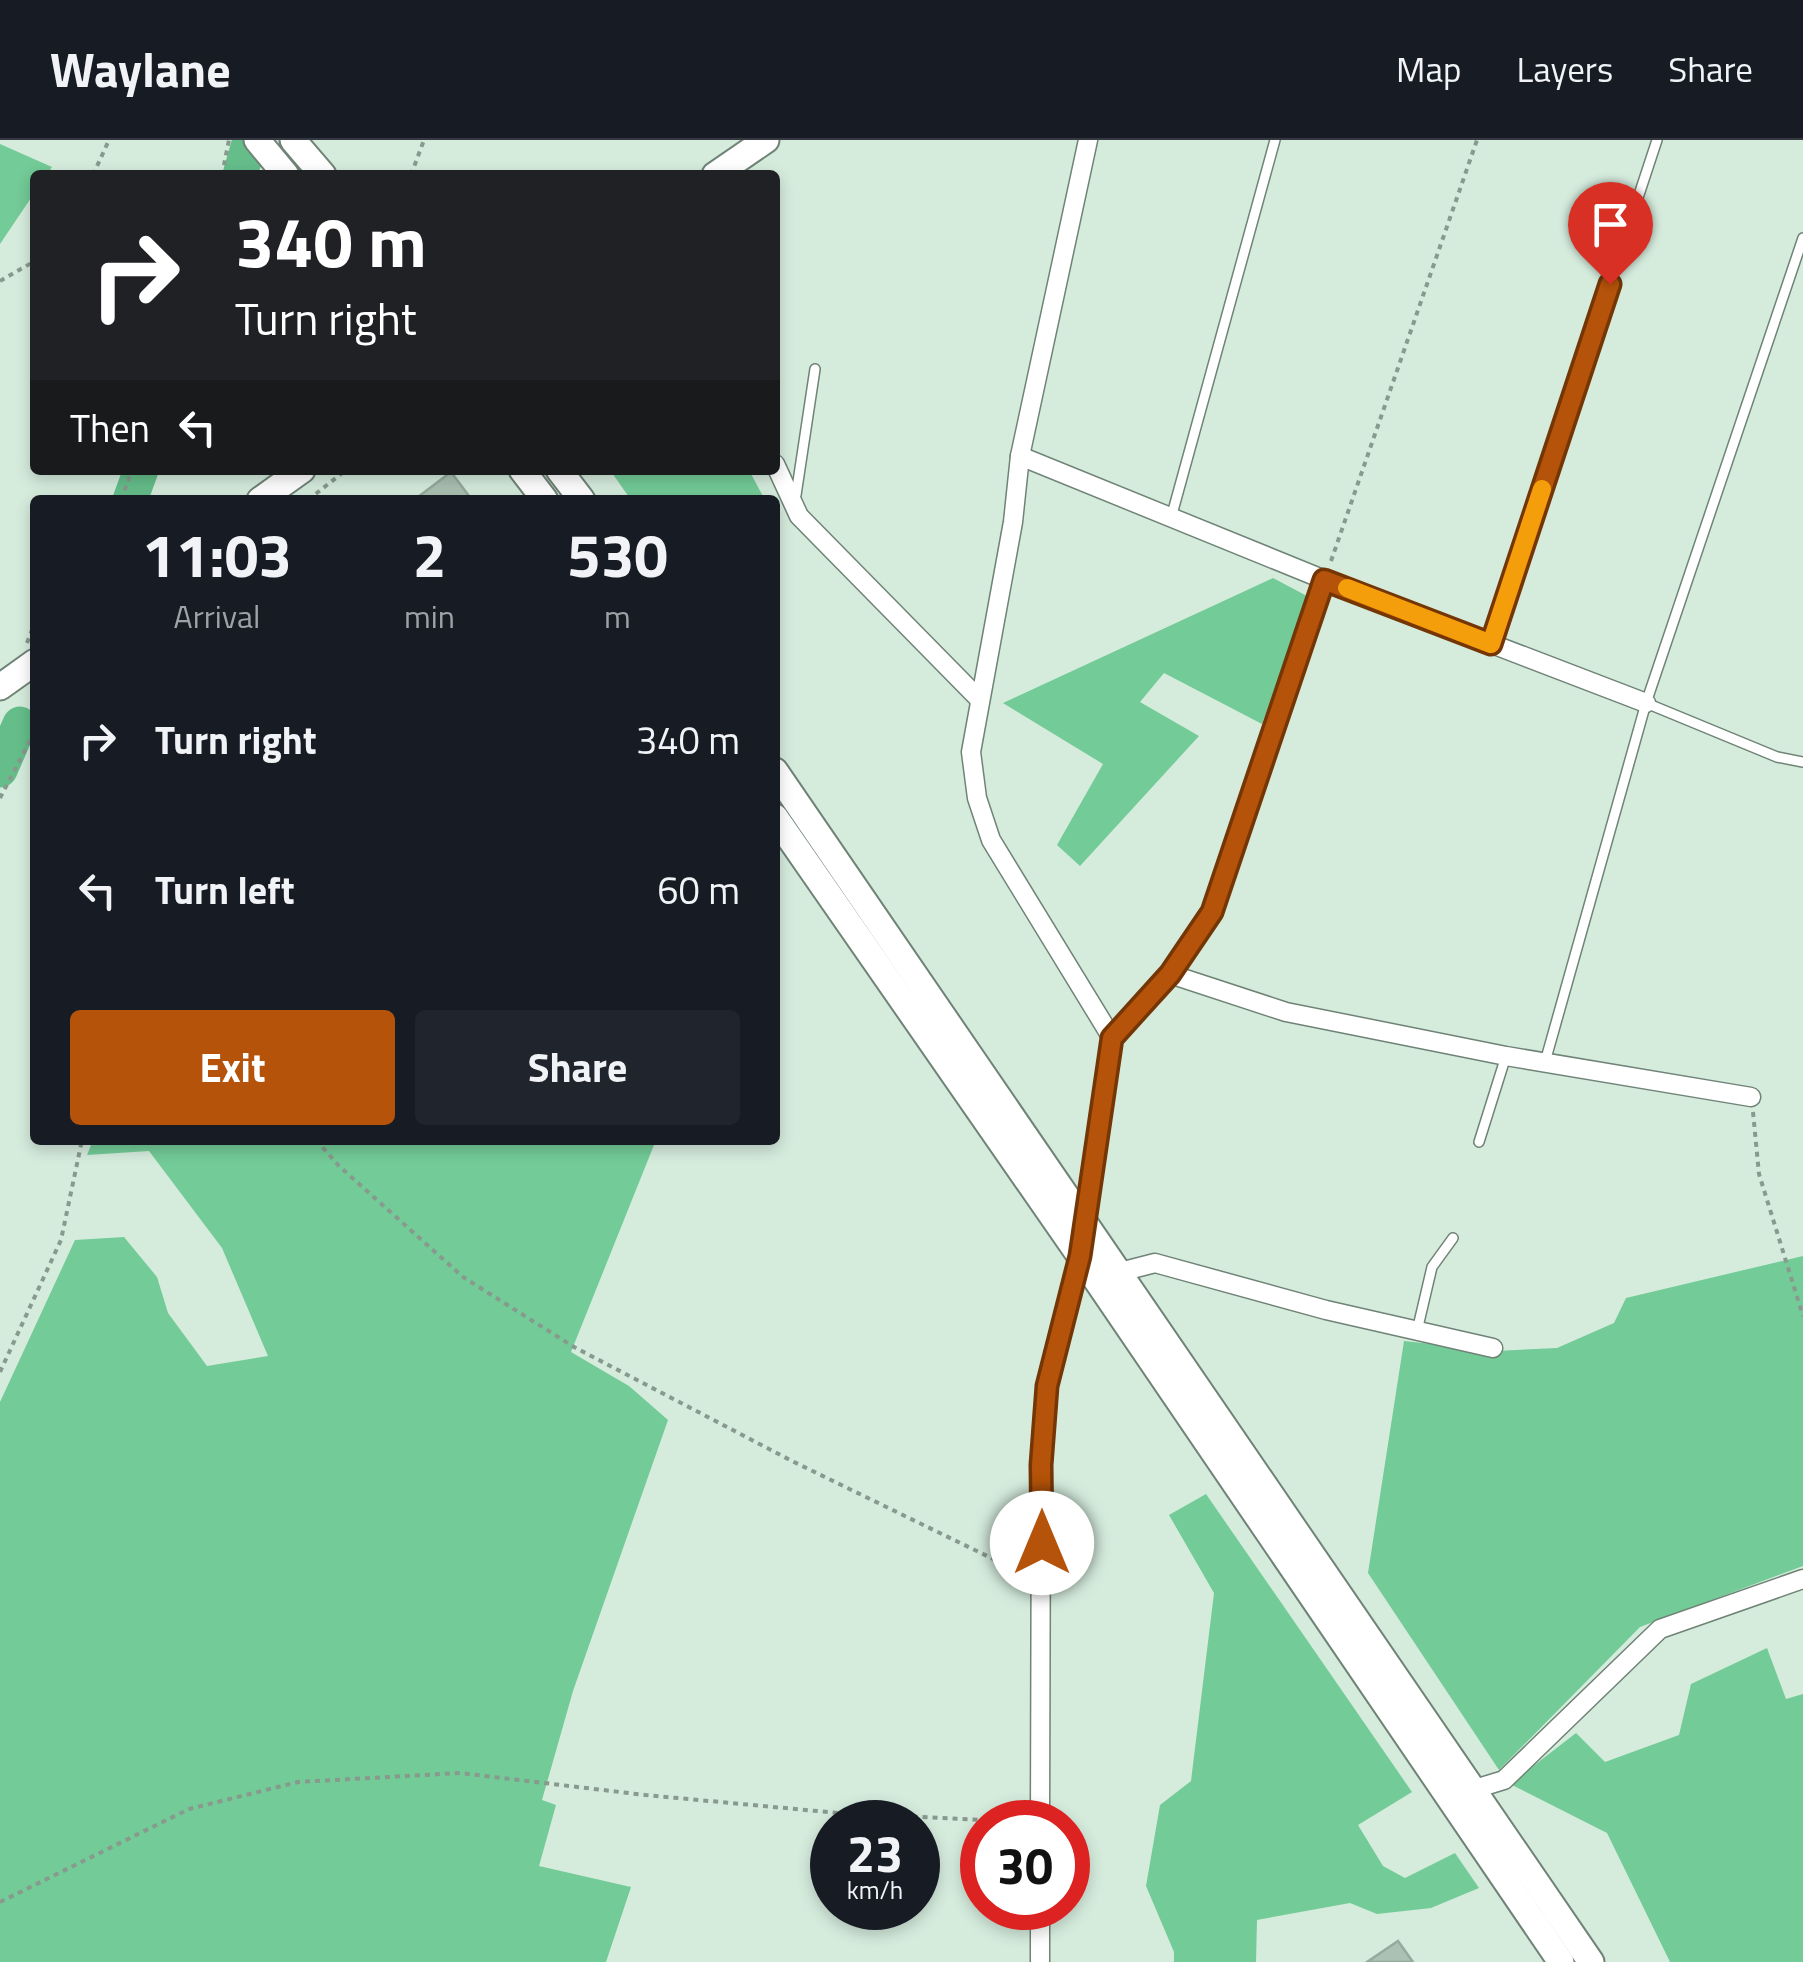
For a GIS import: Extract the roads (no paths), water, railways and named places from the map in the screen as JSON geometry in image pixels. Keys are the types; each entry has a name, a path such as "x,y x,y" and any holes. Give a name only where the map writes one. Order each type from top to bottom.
{"street":[{"path":"293,140 320,170"},
{"path":"722,170 766,140"},
{"path":"1088,140 1020,456 1013,522 972,752 978,798 991,840 1112,1038"},
{"path":"1020,456 1324,580 1646,703"},
{"path":"267,495 295,475"},
{"path":"526,475 542,495"},
{"path":"563,475 578,495"},
{"path":"780,475 799,516 979,699"},
{"path":"1040,1800 1041,1465 1047,1386 1080,1256 1112,1038 1170,974 1212,912 1324,580"},
{"path":"0,687 30,666"},
{"path":"780,778 1591,1962"},
{"path":"780,824 1561,1962"},
{"path":"1170,974 1286,1012 1506,1056 1751,1097"},
{"path":"1120,1272 1154,1263 1326,1310 1493,1348"},
{"path":"1448,1795 1475,1791 1504,1780 1660,1629 1803,1579"},
{"path":"1040,1930 1040,1962"}],"lane":[{"path":"1172,518 1275,140"},
{"path":"1491,644 1657,140"},
{"path":"1545,1062 1646,703 1803,238"},
{"path":"790,500 796,495 815,369"},
{"path":"1646,703 1777,758 1803,762"},
{"path":"1479,1142 1506,1056"},
{"path":"1418,1331 1432,1267 1453,1238"}],"waterway":[{"path":"241,170 250,140"},
{"path":"132,495 139,475"},
{"path":"0,770 20,724"}]}
